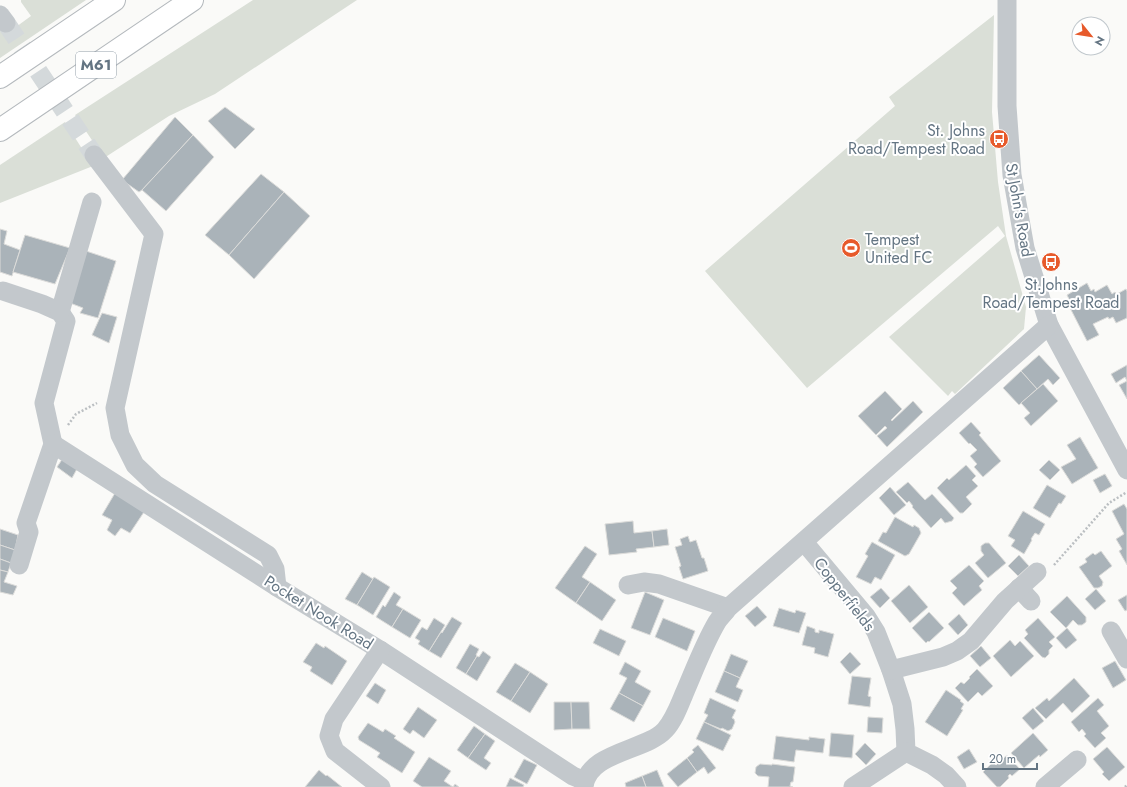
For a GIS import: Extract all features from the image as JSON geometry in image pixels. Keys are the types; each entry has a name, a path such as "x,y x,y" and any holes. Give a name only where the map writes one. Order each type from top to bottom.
{"highway":[{"name":"M61","path":"0,77 114,0"},
{"name":"M61","path":"0,130 192,0"}],"street":[{"name":"St John's Road","path":"1007,0 1007,106 1012,175 1025,248 1049,325 1127,470"},
{"path":"94,155 154,234 115,408 120,435 135,465 155,484 268,555 274,569 277,587"},
{"path":"60,312 92,202"},
{"path":"3,291 42,304 60,312 66,321 44,403 53,444 26,523 28,532 19,565"},
{"path":"584,784 592,770 602,761 657,737 666,729 674,717 710,635 728,608 1049,325"},
{"name":"Pocket Nook Road","path":"53,444 277,587 380,650 584,784"},
{"name":"Copperfields","path":"804,542 866,616 876,632 891,670 902,704 906,728 906,752"},
{"path":"891,670 943,657 957,651 971,641 1005,601 1025,594 1037,572"},
{"path":"628,585 644,582 659,584 728,608"},
{"path":"1111,631 1127,659"},
{"path":"380,650 334,719 329,736 335,751 382,787"},
{"path":"853,787 906,752 932,765 946,775 957,787"},
{"path":"1045,787 1077,760"}],"path":[{"path":"53,444 76,414 118,391"},
{"path":"1037,572 1045,572 1055,563 1109,503 1127,492"}],"shaded area":[{"path":"21,0 86,0 0,58 0,27 5,35 31,16"},
{"path":"253,0 357,0 215,94 169,116 104,158 75,115"},
{"name":"Tempest United FC","path":"994,15 992,112 998,182 1006,236 1026,307 1024,329 955,394 952,391 948,396 889,337 1005,236 998,226 807,388 705,271 895,106 889,97"},
{"path":"65,122 93,166 0,203 0,165"}],"building":[{"path":"225,107 255,129 235,149 208,121"},
{"path":"175,117 193,135 139,192 122,180"},
{"path":"193,135 214,157 166,211 142,190"},
{"path":"261,174 284,192 229,255 205,235"},
{"path":"284,192 310,216 254,279 229,255"},
{"path":"0,229 7,231 4,244 20,250 12,276 0,272"},
{"path":"25,235 70,248 55,284 13,272"},
{"path":"86,251 116,261 98,318 80,313 83,308 70,303"},
{"path":"1087,283 1091,291 1094,289 1095,292 1107,285 1112,294 1115,292 1117,294 1126,289 1127,318 1116,323 1113,317 1109,319 1108,317 1093,324 1099,335 1087,341 1067,302 1070,301 1067,295"},
{"path":"102,313 117,317 109,343 92,335"},
{"path":"1039,355 1060,378 1053,385 1048,379 1037,389 1021,371"},
{"path":"1127,365 1127,381 1125,377 1116,383 1111,374"},
{"path":"1021,371 1037,389 1019,405 1003,388"},
{"path":"1127,381 1127,399 1119,385"},
{"path":"1043,384 1058,401 1031,426 1024,418 1030,413 1021,403"},
{"path":"885,391 902,409 891,420 892,421 913,401 923,412 887,447 877,436 887,428 885,426 876,435 858,416"},
{"path":"971,422 981,433 979,435 1001,461 983,477 974,467 977,464 970,456 977,450 959,433"},
{"path":"1080,437 1098,468 1072,484 1061,467 1076,459 1067,445"},
{"path":"63,458 78,467 72,478 57,467"},
{"path":"1049,460 1060,470 1050,480 1039,470"},
{"path":"966,465 976,476 972,480 978,486 966,497 972,504 963,513 960,513 937,488 947,478 949,480"},
{"path":"1105,474 1112,486 1100,493 1093,480"},
{"path":"908,482 925,500 932,494 954,518 952,521 945,523 941,518 931,528 912,507 913,506 909,501 907,503 896,492"},
{"path":"1047,485 1066,496 1061,504 1059,503 1050,518 1033,508"},
{"path":"890,487 906,505 894,515 879,498"},
{"path":"115,493 144,512 130,533 121,528 115,536 107,530 112,520 102,515"},
{"path":"1124,504 1127,509 1127,565 1119,551 1122,549 1116,539 1124,534 1112,511"},
{"path":"1023,511 1045,524 1039,535 1035,533 1024,554 1011,546 1015,540 1008,536"},
{"path":"895,517 913,527 914,525 919,528 921,533 909,554 905,556 878,541 883,532 886,533"},
{"path":"633,521 634,533 652,531 654,547 636,549 637,552 609,555 605,524"},
{"path":"0,529 18,535 15,550 0,545"},
{"path":"667,529 669,545 654,547 652,531"},
{"path":"688,536 690,542 696,540 708,571 683,579 679,567 681,566 675,547 682,545 680,539"},
{"path":"872,542 895,555 881,580 875,577 871,584 856,577 868,556 865,554"},
{"path":"985,543 989,543 1006,563 988,578 975,563 984,555 981,551 981,546"},
{"path":"0,545 15,550 11,563 0,559"},
{"path":"585,546 597,554 582,577 590,582 576,603 555,588"},
{"path":"1101,551 1112,566 1099,576 1103,582 1102,586 1094,588 1079,567 1087,562 1085,559 1093,553 1095,555"},
{"path":"1019,555 1029,566 1018,576 1008,566"},
{"path":"0,559 11,563 8,572 0,570"},
{"path":"969,565 984,581 979,586 982,590 964,606 952,593 957,588 950,581"},
{"path":"0,570 8,572 4,582 17,586 13,595 0,592"},
{"path":"362,572 373,579 357,605 345,599"},
{"path":"374,577 390,587 373,615 357,605"},
{"path":"590,582 616,600 602,621 576,603"},
{"path":"909,585 928,607 910,623 891,601"},
{"path":"881,588 890,598 880,608 870,597"},
{"path":"1096,589 1106,601 1095,610 1085,599"},
{"path":"394,592 401,597 396,605 403,609 392,627 376,617 383,605 385,607"},
{"path":"645,592 664,600 650,635 631,628"},
{"path":"1127,595 1127,610 1125,611 1118,600"},
{"path":"1067,596 1086,617 1086,622 1082,625 1078,625 1073,620 1066,628 1050,612"},
{"path":"757,606 767,617 755,627 745,616"},
{"path":"779,608 795,613 796,610 806,613 799,633 773,626"},
{"path":"403,609 421,620 410,638 392,627"},
{"path":"929,612 944,628 926,643 912,628"},
{"path":"959,614 968,625 958,635 948,624"},
{"path":"452,617 462,623 441,658 429,651"},
{"path":"434,618 445,625 429,651 418,644 420,641 415,638 422,627 427,630"},
{"path":"663,618 695,631 687,651 655,637"},
{"path":"1038,618 1055,637 1049,642 1053,646 1045,658 1042,657 1024,638 1028,634 1025,630"},
{"path":"807,626 815,629 815,632 819,633 819,630 834,634 828,657 814,653 815,648 802,645"},
{"path":"1067,628 1077,640 1066,649 1056,638"},
{"path":"600,629 626,641 619,656 593,643"},
{"path":"1010,640 1015,646 1020,641 1034,656 1011,677 993,656"},
{"path":"316,643 324,648 325,646 347,661 332,685 310,671 312,667 303,662"},
{"path":"470,644 479,649 476,655 477,656 466,674 456,668"},
{"path":"981,646 991,658 980,667 970,656"},
{"path":"483,651 491,657 477,681 466,674 477,656 479,657"},
{"path":"850,652 861,664 850,674 840,662"},
{"path":"731,654 748,661 740,678 724,671"},
{"path":"1115,661 1126,680 1113,688 1102,668"},
{"path":"625,662 641,671 635,682 651,691 643,706 619,693 627,678 619,674"},
{"path":"515,663 530,672 511,701 496,692"},
{"path":"977,669 993,686 982,696 978,692 968,702 955,688 961,682 964,684"},
{"path":"724,671 740,678 736,687 743,690 738,702 715,692"},
{"path":"530,672 548,684 530,713 511,701"},
{"path":"852,676 871,678 868,696 871,697 870,707 848,704"},
{"path":"1074,678 1090,696 1072,713 1063,703 1046,719 1035,708 1047,698 1049,701"},
{"path":"375,683 386,690 378,704 366,696"},
{"path":"946,690 961,700 960,701 964,704 961,709 963,710 947,736 925,722"},
{"path":"619,693 643,706 634,722 610,709"},
{"path":"710,698 736,710 732,718 735,722 732,729 728,731 704,722 708,715 704,713"},
{"path":"1098,698 1104,705 1097,711 1109,726 1101,733 1106,738 1095,748 1084,736 1086,734 1082,729 1079,732 1071,722"},
{"path":"554,702 571,702 572,729 554,730"},
{"path":"571,702 589,702 590,729 572,729"},
{"path":"418,707 437,720 424,738 413,730 410,734 403,729"},
{"path":"1033,708 1044,721 1033,730 1022,718"},
{"path":"868,717 883,718 882,733 867,732"},
{"path":"704,722 731,735 723,751 696,739"},
{"path":"368,723 383,732 385,729 396,736 394,738 415,752 402,773 377,757 380,753 359,740 358,737"},
{"path":"474,726 485,734 468,758 457,750"},
{"path":"831,733 854,735 852,758 829,756"},
{"path":"1033,733 1048,750 1040,757 1039,755 1024,768 1011,753"},
{"path":"485,734 495,741 484,758 491,763 486,770 468,758"},
{"path":"776,736 809,740 809,737 825,739 823,753 796,750 794,762 773,759"},
{"path":"865,743 876,754 866,765 855,754"},
{"path":"698,745 716,768 708,774 704,767 697,772 687,758 694,752 692,750"},
{"path":"1107,747 1125,767 1109,781 1102,774 1104,772 1093,759"},
{"path":"969,749 977,762 964,769 957,757"},
{"path":"1007,755 1020,769 1012,776 1010,774 1008,776 1009,778 1000,787 997,787 983,772 993,762 996,765"},
{"path":"429,757 451,771 444,781 453,787 422,787 413,781"},
{"path":"687,758 697,772 678,787 667,774"},
{"path":"524,759 537,765 527,784 514,777"},
{"path":"760,764 795,767 793,782 791,782 790,786 793,787 768,787 769,777 758,776 755,773 756,767"},
{"path":"319,770 326,776 327,775 342,787 305,787"},
{"path":"657,770 664,787 646,787 642,776"},
{"path":"642,776 646,787 626,787 625,783"},
{"path":"510,778 524,785 523,787 506,787"}],"tunnel":[{"path":"6,23 94,155"}],"place":[{"name":"St. Johns Road/Tempest Road","path":"999,139"},
{"name":"Tempest United FC","path":"851,248"},
{"name":"St.Johns Road/Tempest Road","path":"1051,262"}]}
